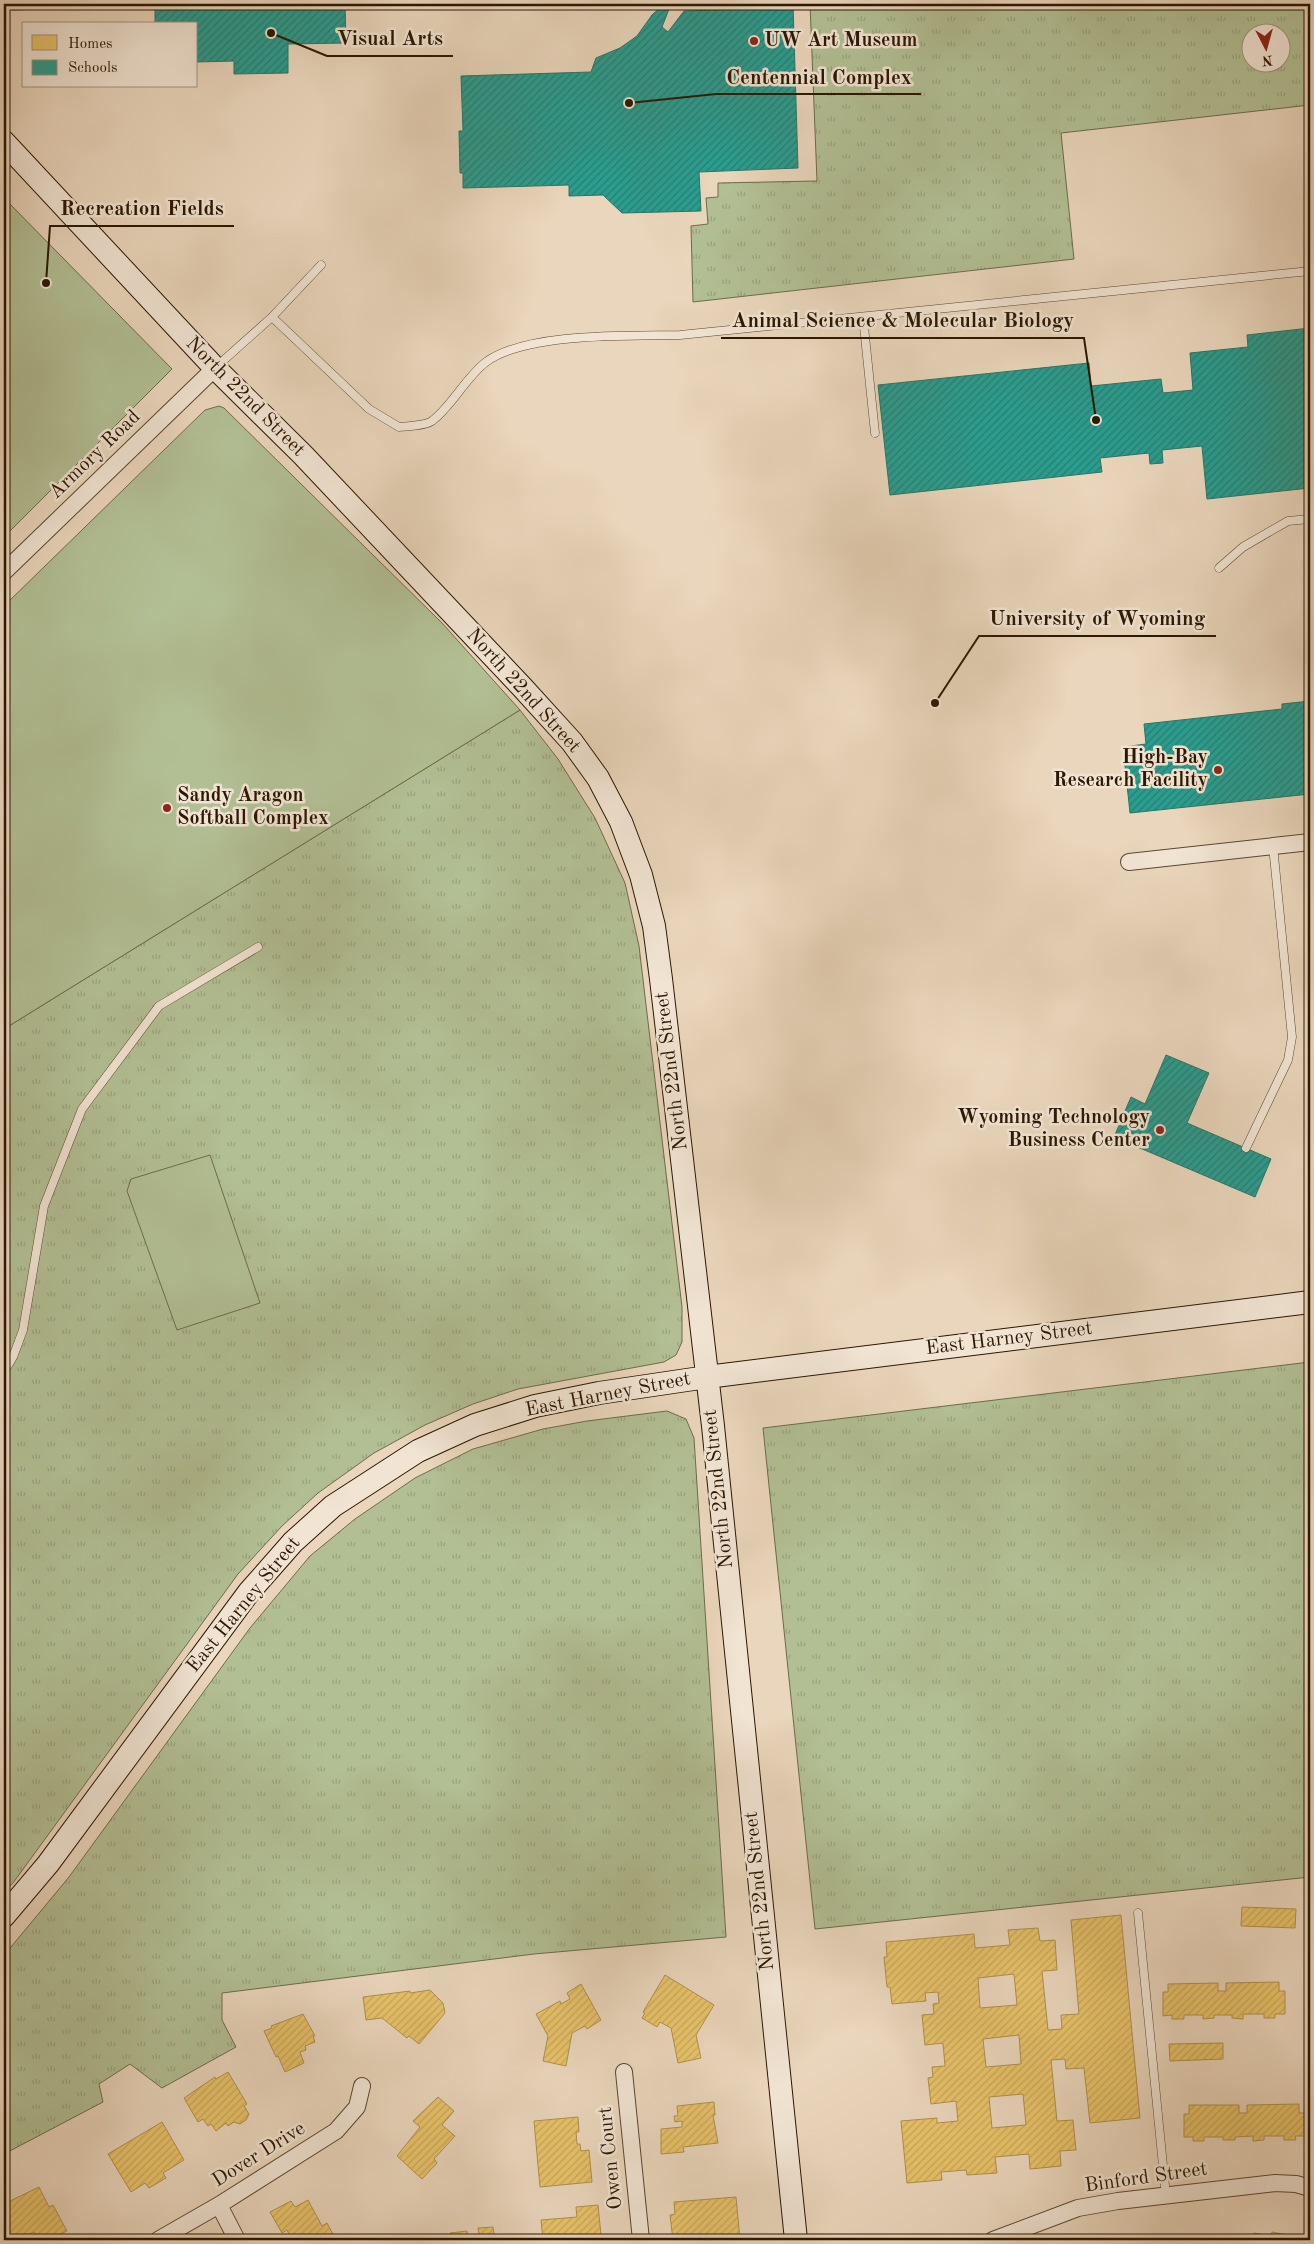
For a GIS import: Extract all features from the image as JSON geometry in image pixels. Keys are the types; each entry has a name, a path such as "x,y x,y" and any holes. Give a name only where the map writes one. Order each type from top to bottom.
{"street":[{"name":"North 22nd Street","path":"4,142 215,368 303,455 572,742 598,778 621,822 641,875 654,926 707,1376 796,2240"},
{"name":"Armory Road","path":"4,572 215,368"},
{"path":"1129,862 1310,842"},
{"name":"East Harney Street","path":"4,1916 48,1864 250,1592 292,1542 333,1506 418,1451 475,1425 544,1404 599,1393 707,1376 1310,1302"},
{"name":"Owen Court","path":"624,2072 641,2240"},
{"name":"Dover Drive","path":"158,2240 336,2131 357,2107 362,2086"},
{"name":"Binford Street","path":"993,2240 1078,2208 1118,2201 1275,2183 1296,2184 1310,2188"},
{"path":"218,2205 237,2240"}],"lane":[{"path":"215,368 272,317 321,266"},
{"path":"272,317 369,409 399,427 431,422 486,362 518,348 542,342 575,338 680,334 1310,271"},
{"path":"863,317 875,433"},
{"path":"1219,568 1244,547 1288,522 1310,519"},
{"path":"1246,1148 1288,1060 1292,1037 1273,846"},
{"path":"4,1372 13,1357 23,1330 44,1206 82,1109 159,1006 258,947"},
{"path":"1138,1913 1166,2196"}],"green space":[{"path":"810,4 1310,4 1310,105 1061,133 1074,259 693,302 691,226 708,224 706,198 718,197 718,183 817,181"},
{"path":"4,198 172,369 4,537"},
{"name":"Sandy Aragon Softball Complex","path":"219,406 224,408 442,623 520,710 4,1029 4,606 205,410"},
{"path":"520,710 558,759 595,818 625,883 639,946 682,1307 682,1342 676,1355 664,1362 518,1389 473,1404 425,1425 374,1453 318,1493 282,1526 238,1574 13,1883 4,1892 4,1029"},
{"path":"210,1155 260,1303 177,1330 127,1191 131,1179"},
{"path":"1310,1362 1310,1877 815,1929 763,1428"},
{"path":"667,1411 686,1419 694,1438 726,1937 534,1954 222,1993 222,2020 236,2047 162,2088 130,2064 99,2084 103,2102 4,2154 4,1953 69,1877 250,1628 310,1556 355,1519 415,1478 473,1449 543,1429 587,1421"}],"building: Homes":[{"path":"1242,1907 1296,1909 1295,1928 1241,1926"},
{"path":"1121,1915 1140,2118 1090,2123 1084,2068 1066,2069 1065,2059 1051,2060 1057,2121 1073,2120 1076,2150 1060,2151 1061,2166 1030,2169 1029,2154 995,2157 997,2173 967,2175 966,2170 941,2172 942,2180 907,2183 901,2121 937,2118 937,2123 958,2121 956,2101 931,2104 928,2078 933,2077 932,2067 945,2066 943,2043 925,2045 922,2015 934,2014 933,2004 939,2003 938,1992 925,1993 926,2001 892,2004 890,1987 887,1987 884,1957 887,1957 886,1942 974,1934 975,1948 1010,1945 1008,1930 1038,1928 1040,1941 1055,1940 1057,1970 1042,1971 1048,2030 1062,2029 1061,2015 1079,2014 1071,1920","holes":["1014,1974 1017,2005 980,2008 978,1978","1019,2035 1021,2064 986,2067 983,2039","1023,2094 1026,2125 992,2128 989,2097"]},
{"path":"665,1975 714,2005 696,2035 701,2058 678,2063 671,2028 660,2022 657,2027 642,2018 645,2013 643,2012"},
{"path":"1279,1982 1279,1991 1285,1991 1285,2014 1275,2014 1275,2018 1264,2018 1264,2014 1243,2014 1243,2019 1232,2018 1232,2015 1214,2015 1214,2018 1203,2019 1203,2015 1184,2015 1184,2019 1172,2019 1172,2015 1163,2016 1163,1992 1168,1992 1168,1984 1218,1983 1218,1991 1226,1991 1226,1983"},
{"path":"581,1984 601,2020 587,2029 585,2026 572,2033 566,2066 543,2061 548,2036 536,2014 560,2001 561,2004 570,1999 567,1993"},
{"path":"430,1990 443,2003 445,2013 419,2044 409,2036 407,2038 382,2018 366,2020 363,1997"},
{"path":"303,2014 315,2036 313,2036 315,2042 305,2046 306,2050 300,2052 304,2063 285,2072 264,2031 272,2028 271,2026"},
{"path":"1223,2043 1223,2059 1170,2061 1169,2044"},
{"path":"228,2072 247,2104 244,2106 249,2114 246,2120 240,2124 234,2122 228,2126 226,2123 216,2131 211,2124 208,2126 203,2119 198,2122 184,2098 215,2077 216,2079"},
{"path":"438,2097 454,2111 442,2125 455,2136 434,2159 437,2163 422,2179 397,2156 420,2127 413,2121"},
{"path":"714,2102 715,2115 713,2115 718,2143 683,2147 684,2152 661,2154 661,2129 682,2127 682,2121 675,2122 674,2116 678,2116 677,2106"},
{"path":"1299,2104 1299,2113 1305,2113 1306,2136 1295,2136 1296,2140 1284,2140 1284,2136 1264,2136 1264,2140 1253,2141 1253,2136 1235,2137 1235,2140 1223,2140 1223,2137 1204,2137 1204,2141 1193,2141 1193,2137 1184,2137 1184,2114 1189,2114 1189,2105 1239,2105 1239,2113 1247,2113 1247,2105"},
{"path":"578,2117 579,2132 576,2132 577,2144 580,2144 581,2151 589,2150 592,2182 540,2187 534,2121"},
{"path":"162,2122 184,2160 163,2173 166,2178 149,2188 145,2183 131,2192 108,2154"},
{"path":"39,2187 49,2207 53,2205 67,2231 48,2240 46,2235 38,2239 34,2232 24,2236 26,2240 4,2240 4,2204"},
{"path":"736,2197 740,2240 673,2240 670,2215 675,2214 674,2202"},
{"path":"308,2200 322,2226 327,2223 336,2240 292,2240 287,2230 282,2233 270,2212 291,2201 295,2207"},
{"path":"598,2205 601,2235 574,2238 574,2240 543,2240 541,2220 577,2217 576,2207"},
{"path":"493,2227 495,2240 480,2240 478,2228"},
{"path":"467,2231 468,2240 451,2240 450,2233"},
{"path":"1272,2232 1293,2236 1292,2240 1252,2240 1254,2233 1271,2236"},
{"path":"370,2234 396,2238 397,2236 416,2240 369,2240"}],"building: Schools":[{"path":"12,4 345,4 346,43 288,44 288,73 234,74 234,61 198,62 198,22 155,22 155,5 12,10"},
{"path":"664,4 671,4 662,27 668,32 684,11 720,10 719,4 793,4 798,168 699,172 701,211 622,213 603,195 569,196 569,185 463,188 463,173 460,173 459,131 463,131 461,76 591,72 596,58 620,48 637,36 652,15"},
{"path":"1310,328 1310,488 1207,499 1202,446 1162,450 1163,463 1150,464 1149,453 1100,458 1102,472 890,495 878,385 1089,363 1091,386 1161,379 1163,393 1193,390 1190,353 1248,347 1247,335"},
{"name":"High-Bay Research Facility","path":"1310,701 1310,794 1130,813 1123,747 1146,744 1144,724 1282,709 1282,704"},
{"name":"Wyoming Technology Business Center","path":"1166,1055 1209,1073 1187,1123 1271,1159 1255,1197 1114,1137 1131,1097 1145,1104"}],"place":[{"name":"Visual Arts","path":"271,33"},
{"name":"UW Art Museum","path":"754,41"},
{"name":"Centennial Complex","path":"629,103"},
{"name":"Recreation Fields","path":"46,283"},
{"name":"Animal Science & Molecular Biology","path":"1096,420"},
{"name":"University of Wyoming","path":"935,703"},
{"name":"High-Bay Research Facility","path":"1218,770"},
{"name":"Sandy Aragon Softball Complex","path":"167,808"},
{"name":"Wyoming Technology Business Center","path":"1160,1130"}]}
